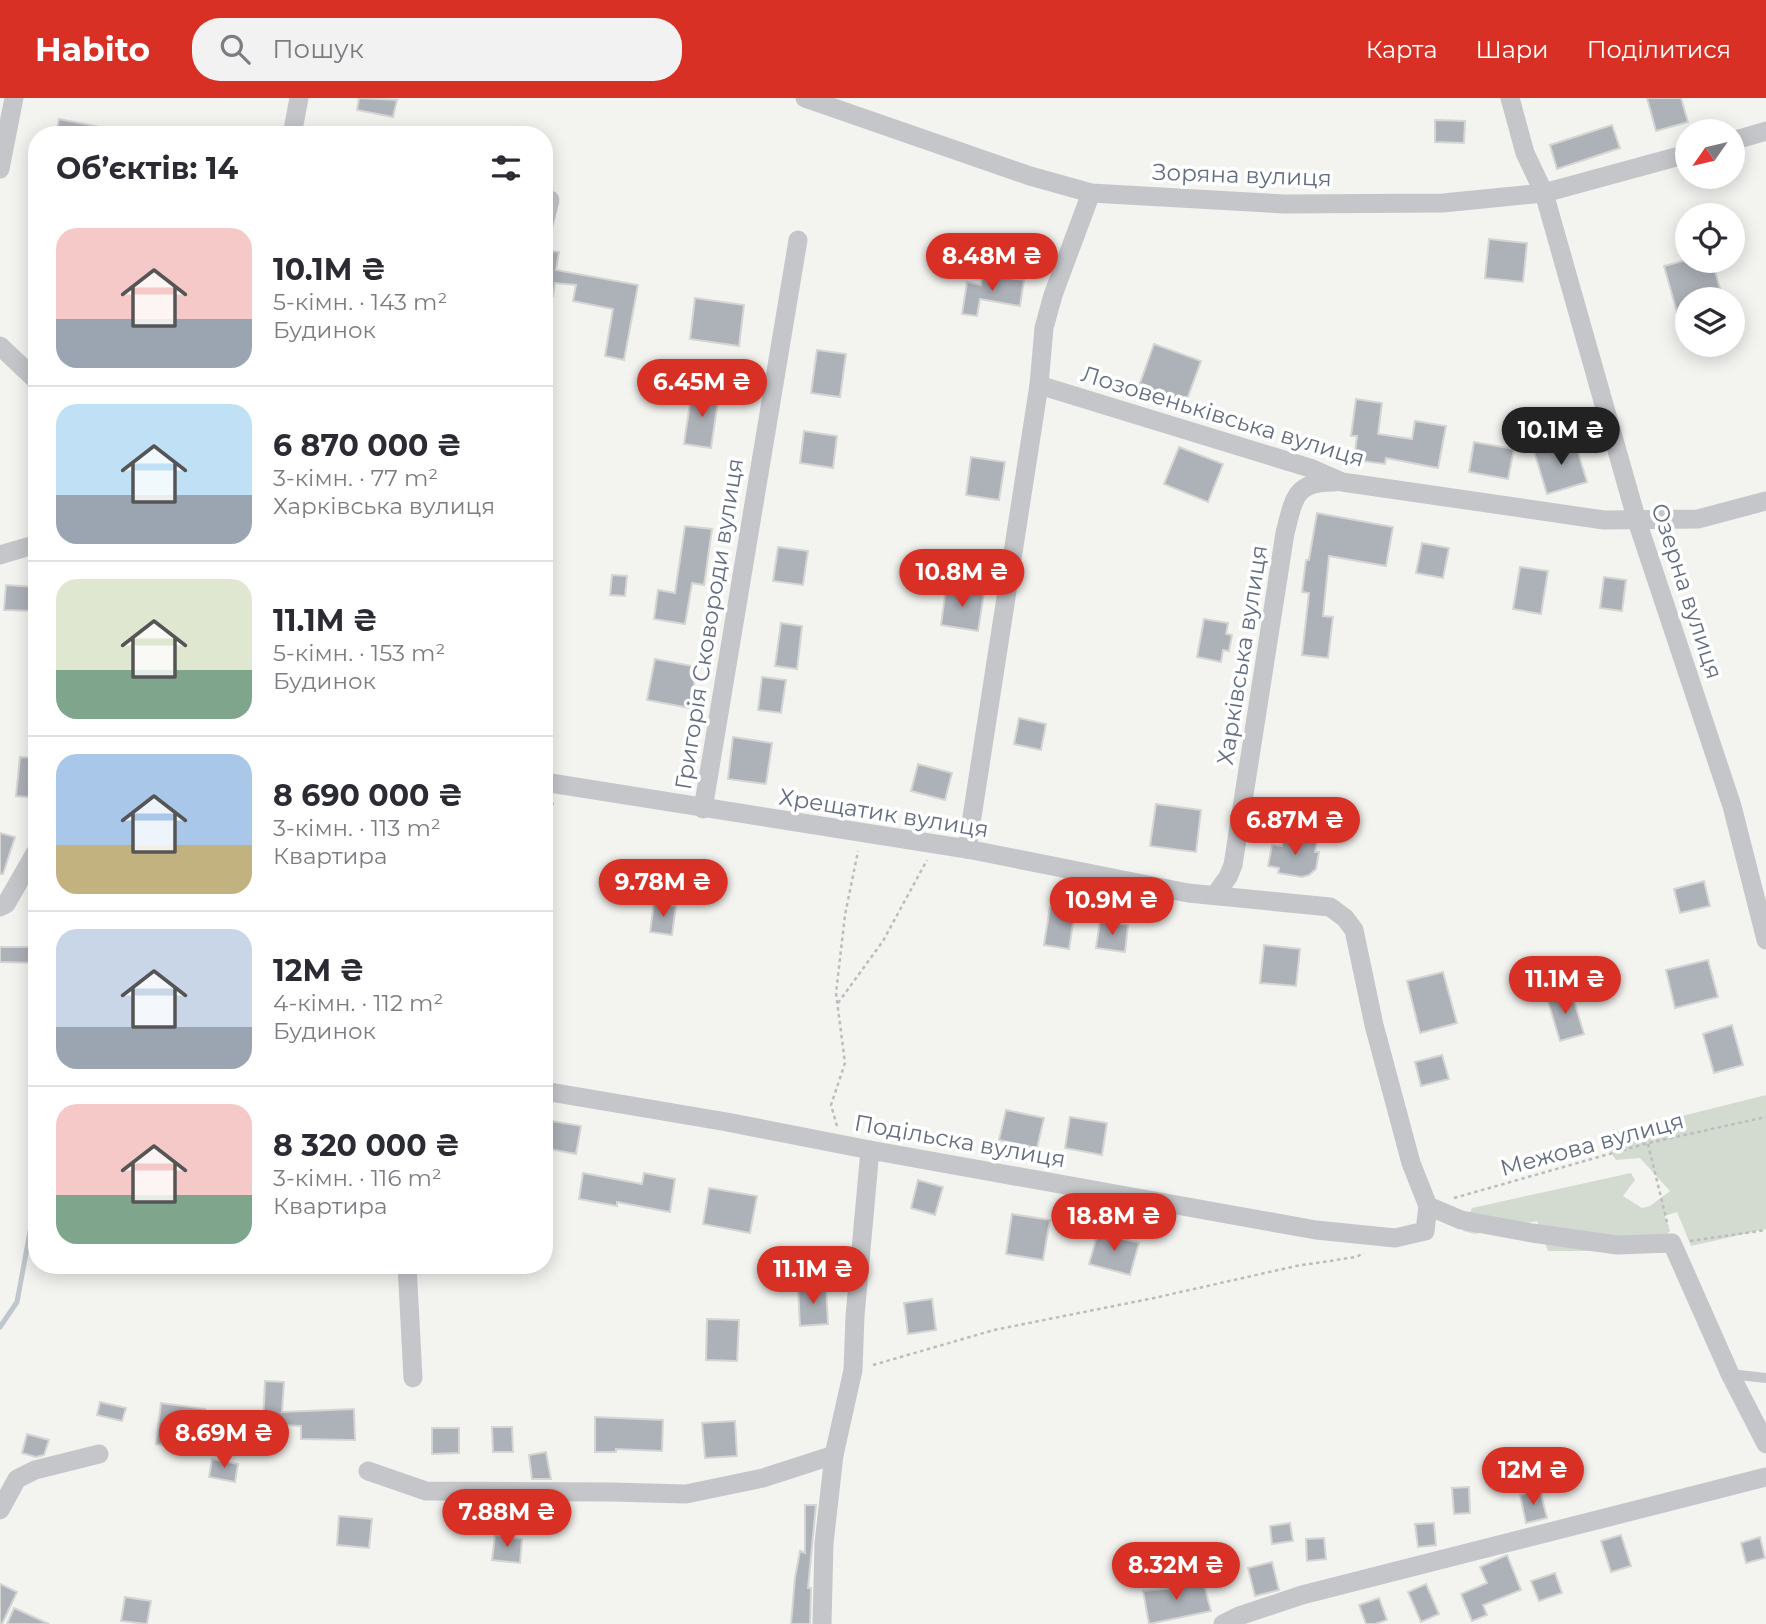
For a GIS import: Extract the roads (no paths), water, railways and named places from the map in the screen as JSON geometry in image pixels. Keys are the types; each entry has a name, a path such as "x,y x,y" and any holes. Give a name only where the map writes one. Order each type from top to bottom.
{"street":[{"path":"0,169 15,98"},
{"path":"294,126 299,98"},
{"name":"Зоряна вулиця","path":"805,98 1030,176 1091,193 1298,204 1443,203 1544,193 1675,157"},
{"name":"Озерна вулиця","path":"1510,98 1525,153 1544,193 1637,521 1732,806 1766,940"},
{"path":"1745,137 1766,131"},
{"path":"967,849 1039,385 1044,328 1053,295 1091,193"},
{"name":"Григорія Сковороди вулиця","path":"703,809 798,240"},
{"path":"0,346 28,372"},
{"name":"Лозовеньківська вулиця","path":"1039,385 1310,468 1342,482 1604,520 1698,519 1766,501"},
{"name":"Харківська вулиця","path":"1215,895 1233,865 1285,533 1294,500 1301,490 1312,483 1342,482"},
{"path":"0,555 28,547"},
{"name":"Хрещатик вулиця","path":"553,784 967,849 1188,893 1215,895"},
{"path":"0,907 6,904 28,866"},
{"path":"1215,895 1330,907 1345,918 1354,930 1374,1025 1411,1163 1428,1206 1461,1220 1532,1233 1618,1245 1672,1243 1730,1374 1766,1444"},
{"name":"Подільска вулиця","path":"553,1093 1302,1228 1395,1238 1424,1231 1428,1206"},
{"path":"822,1624 824,1544 834,1455 853,1370 870,1150"},
{"path":"407,1274 413,1378"},
{"path":"0,1510 17,1479 35,1470 99,1454"},
{"path":"368,1471 426,1492 686,1494 763,1478 834,1455"},
{"path":"1223,1624 1302,1595 1766,1477"}],"lane":[{"path":"1730,1374 1766,1378"}],"waterway":[{"path":"0,1327 17,1302 28,1243"}]}
